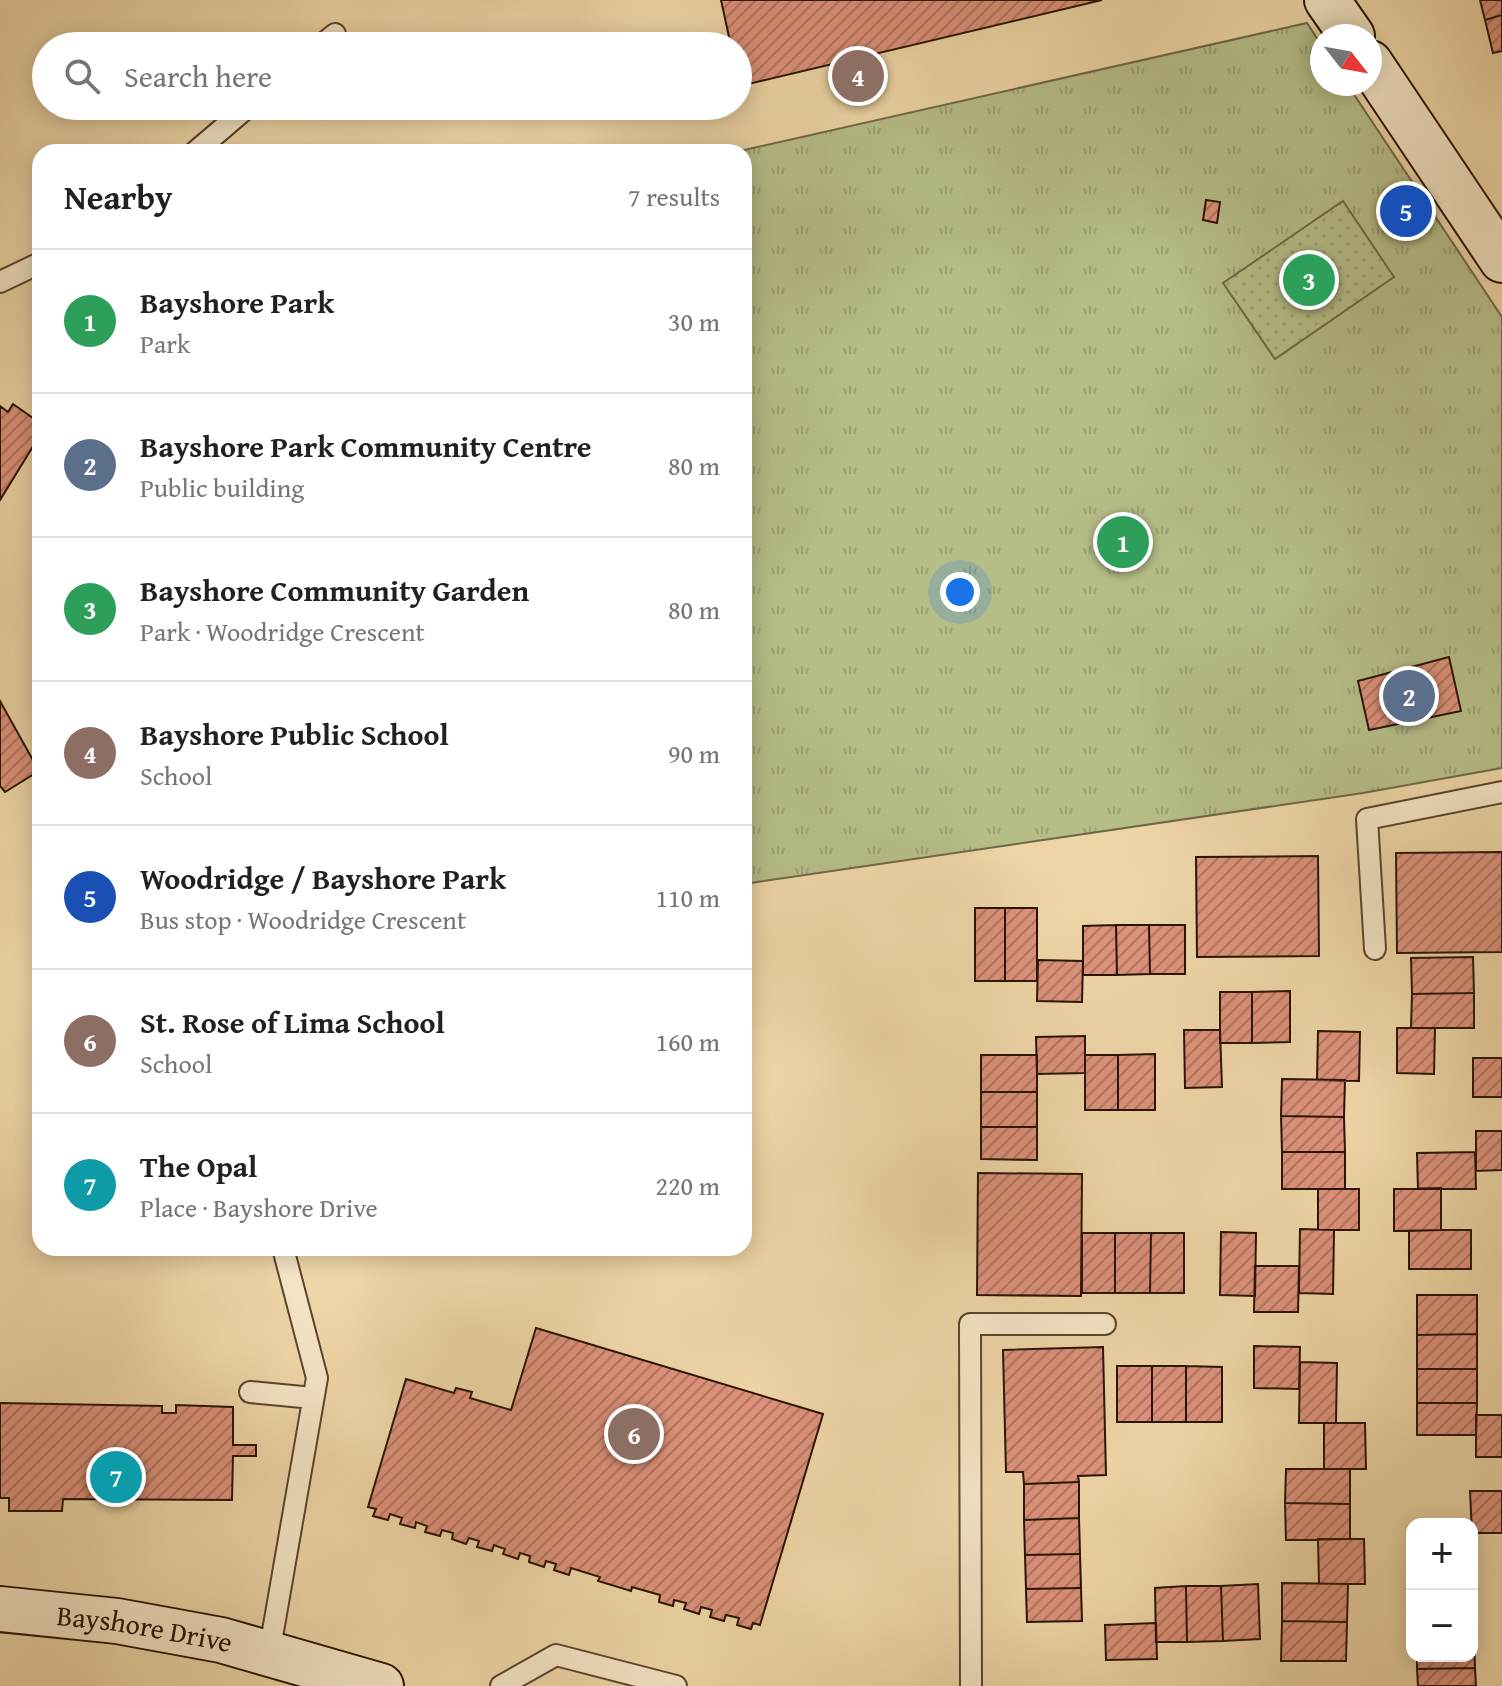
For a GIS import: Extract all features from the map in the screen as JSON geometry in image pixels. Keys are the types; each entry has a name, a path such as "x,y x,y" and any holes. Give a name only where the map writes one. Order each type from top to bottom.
{"main road":[{"path":"1327,0 1344,24"},
{"path":"1382,81 1502,260"},
{"name":"Bayshore Drive","path":"0,1609 117,1621 221,1640 381,1686"}],"lane":[{"path":"204,144 233,120"},
{"path":"0,282 32,267"},
{"path":"1375,949 1367,819 1502,792"},
{"path":"269,1654 317,1378 285,1256"},
{"path":"971,1686 970,1324 1105,1324"},
{"path":"250,1392 313,1398"},
{"path":"501,1686 556,1655 676,1686"}],"green space":[{"path":"1307,23 1310,28 1310,96 1355,96 1502,317 1502,768 1363,793 752,883 752,148"},
{"path":"1343,201 1394,277 1275,359 1223,283"}],"building":[{"path":"721,0 1102,0 752,83 752,32 728,32"},
{"path":"1480,0 1502,0 1502,15 1485,20"},
{"path":"1502,15 1502,51 1493,53 1485,20"},
{"path":"1206,200 1220,202 1217,223 1203,220"},
{"path":"13,404 32,417 32,448 0,500 0,406 8,412"},
{"path":"1449,657 1461,711 1369,730 1358,681"},
{"path":"0,701 32,758 32,775 5,792 0,786"},
{"path":"1502,852 1502,952 1397,953 1396,853"},
{"path":"1318,856 1319,956 1197,957 1196,857"},
{"path":"975,908 1005,908 1005,981 975,981"},
{"path":"1005,908 1037,908 1037,981 1005,981"},
{"path":"1116,925 1117,975 1083,975 1083,926"},
{"path":"1116,925 1149,925 1150,974 1117,975"},
{"path":"1149,925 1185,925 1185,974 1150,974"},
{"path":"1473,957 1474,993 1412,994 1411,958"},
{"path":"1038,960 1083,961 1082,1002 1037,1001"},
{"path":"1290,991 1290,1042 1252,1043 1252,992"},
{"path":"1220,992 1252,992 1252,1043 1220,1043"},
{"path":"1474,993 1474,1028 1411,1028 1412,994"},
{"path":"1397,1028 1435,1028 1434,1074 1397,1073"},
{"path":"1184,1030 1220,1030 1222,1087 1185,1088"},
{"path":"1318,1031 1360,1032 1359,1081 1317,1080"},
{"path":"1085,1036 1085,1073 1037,1074 1036,1037"},
{"path":"1155,1054 1155,1110 1118,1110 1118,1055"},
{"path":"981,1055 1037,1055 1037,1092 981,1092"},
{"path":"1085,1055 1118,1055 1118,1110 1085,1110"},
{"path":"1473,1058 1502,1058 1502,1097 1473,1097"},
{"path":"1282,1079 1345,1080 1344,1117 1281,1116"},
{"path":"981,1092 1037,1092 1037,1127 981,1127"},
{"path":"1281,1116 1344,1117 1345,1152 1282,1152"},
{"path":"981,1127 1037,1127 1037,1160 981,1159"},
{"path":"1476,1131 1502,1131 1502,1170 1476,1171"},
{"path":"1282,1152 1345,1152 1345,1189 1282,1189"},
{"path":"1475,1152 1476,1189 1418,1189 1417,1153"},
{"path":"978,1173 1082,1174 1081,1296 977,1295"},
{"path":"1441,1188 1441,1230 1394,1231 1394,1189"},
{"path":"1318,1189 1359,1189 1359,1230 1318,1230"},
{"path":"1300,1229 1334,1230 1333,1294 1299,1293"},
{"path":"1471,1230 1471,1269 1409,1269 1409,1231"},
{"path":"1221,1232 1256,1233 1255,1296 1220,1295"},
{"path":"1082,1233 1115,1233 1115,1293 1082,1293"},
{"path":"1115,1233 1151,1233 1150,1293 1115,1293"},
{"path":"1151,1233 1184,1233 1184,1293 1150,1293"},
{"path":"1255,1266 1299,1266 1298,1312 1254,1312"},
{"path":"1417,1295 1477,1295 1477,1334 1417,1335"},
{"path":"536,1328 823,1414 760,1625 753,1623 751,1629 737,1625 739,1618 726,1615 724,1621 710,1617 712,1610 701,1607 699,1614 684,1609 686,1603 674,1600 673,1606 659,1602 660,1595 632,1587 631,1591 598,1581 600,1577 571,1568 569,1575 554,1570 556,1564 546,1561 544,1567 529,1562 530,1556 520,1553 518,1559 503,1554 505,1549 494,1545 492,1551 477,1547 479,1541 469,1538 466,1544 452,1539 453,1533 442,1530 440,1536 425,1532 427,1526 416,1522 415,1528 400,1524 402,1518 390,1514 388,1520 373,1516 376,1509 368,1507 406,1379 454,1393 456,1388 472,1392 470,1398 511,1410"},
{"path":"1477,1334 1477,1369 1417,1369 1417,1335"},
{"path":"1254,1346 1300,1347 1299,1389 1254,1388"},
{"path":"1103,1347 1106,1475 1078,1476 1079,1482 1024,1484 1023,1472 1006,1472 1003,1350"},
{"path":"1300,1362 1337,1363 1336,1423 1299,1423"},
{"path":"1117,1366 1152,1366 1152,1422 1117,1422"},
{"path":"1152,1366 1186,1366 1186,1422 1152,1422"},
{"path":"1186,1366 1222,1367 1222,1422 1186,1422"},
{"path":"1417,1369 1477,1369 1477,1403 1417,1403"},
{"path":"0,1403 162,1406 162,1413 176,1413 176,1405 233,1407 233,1445 256,1445 256,1456 233,1456 232,1500 63,1499 62,1511 9,1511 9,1498 0,1498"},
{"path":"1417,1403 1477,1403 1476,1435 1417,1435"},
{"path":"1476,1415 1502,1415 1502,1457 1476,1457"},
{"path":"1324,1423 1365,1423 1366,1469 1324,1469"},
{"path":"1286,1469 1350,1469 1350,1504 1285,1503"},
{"path":"1079,1482 1079,1518 1024,1520 1024,1484"},
{"path":"1470,1491 1502,1491 1502,1533 1478,1533 1478,1518 1471,1518"},
{"path":"1285,1503 1350,1504 1350,1539 1286,1540"},
{"path":"1079,1518 1080,1554 1025,1555 1024,1520"},
{"path":"1318,1539 1364,1539 1365,1584 1319,1584"},
{"path":"1080,1554 1081,1588 1026,1589 1025,1555"},
{"path":"1282,1583 1348,1584 1347,1622 1282,1621"},
{"path":"1258,1584 1260,1639 1223,1641 1221,1586"},
{"path":"1186,1586 1187,1642 1156,1642 1155,1588"},
{"path":"1186,1586 1221,1586 1223,1641 1187,1642"},
{"path":"1081,1588 1082,1621 1027,1622 1026,1589"},
{"path":"1282,1621 1347,1622 1346,1661 1281,1661"},
{"path":"1156,1623 1157,1659 1106,1660 1105,1625"},
{"path":"1417,1662 1475,1662 1475,1668 1417,1669"},
{"path":"1475,1668 1476,1686 1418,1686 1417,1669"}],"place":[{"name":"Bayshore Public School","path":"858,76"},
{"name":"Woodridge / Bayshore Park","path":"1406,211"},
{"name":"Bayshore Community Garden","path":"1309,280"},
{"name":"Bayshore Park","path":"1123,542"},
{"name":"Bayshore Park Community Centre","path":"1409,696"},
{"name":"St. Rose of Lima School","path":"634,1434"},
{"name":"The Opal","path":"116,1477"}]}
